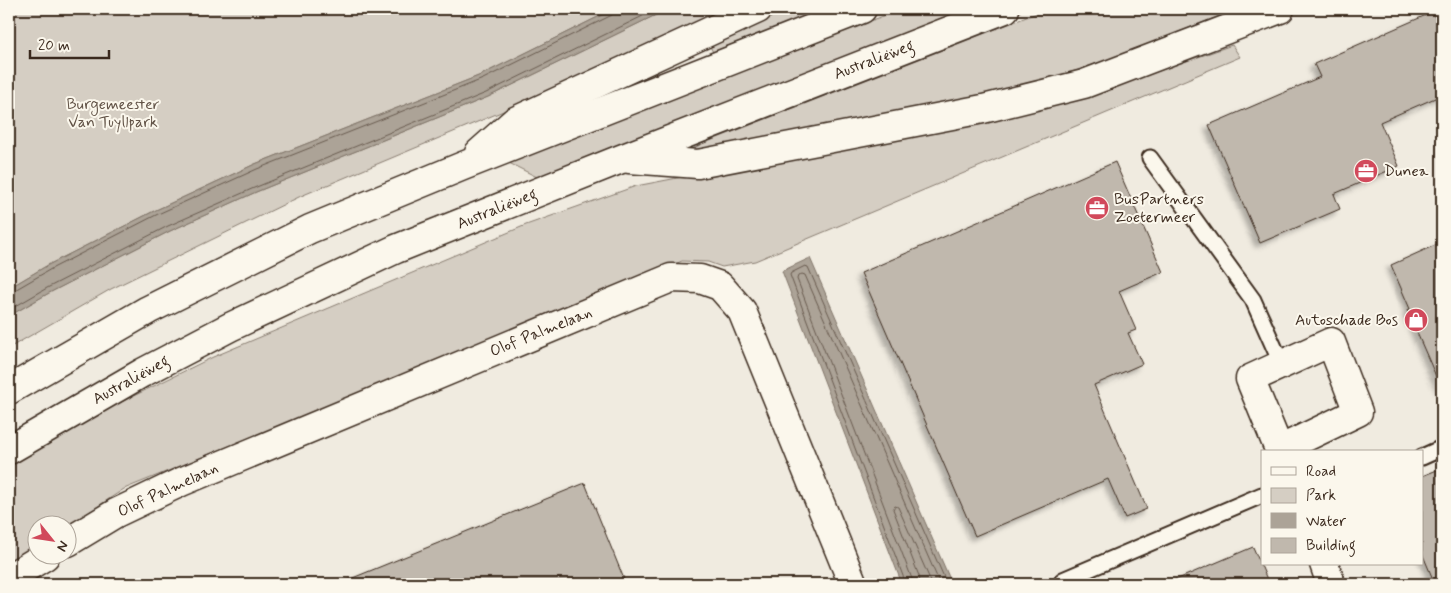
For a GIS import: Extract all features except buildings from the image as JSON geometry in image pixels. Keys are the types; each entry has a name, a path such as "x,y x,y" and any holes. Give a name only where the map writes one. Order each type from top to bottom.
{"main road":[{"path":"463,166 515,121 758,9"},
{"path":"9,390 148,310 310,229 463,166 862,9"},
{"name":"Australiëweg","path":"9,450 142,373 230,327 396,250 621,159 1005,9"},
{"path":"621,159 698,164 983,109 1084,84 1280,9"},
{"name":"Olof Palmelaan","path":"78,536 116,513 180,482 671,278 700,279 720,286 742,311 853,584"},
{"path":"1280,450 1250,379 1331,342 1358,412 1282,450"},
{"path":"9,578 29,566"},
{"path":"1325,566 1332,584"}],"lane":[{"path":"1150,158 1253,300 1282,364"},
{"path":"1424,456 1442,448"},
{"path":"1063,580 1261,495"}],"green space":[{"name":"Burgemeester Van Tuyllpark","path":"9,9 614,9 481,75 255,164 156,210 48,265 9,288"},
{"path":"668,9 735,9 663,44 301,196 111,289 9,348 9,316 49,293 170,231 256,192 488,97"},
{"path":"781,9 823,9 713,52 708,43"},
{"path":"901,9 965,9 537,177 509,163"},
{"path":"1047,9 1237,9 1113,58 1030,86 691,153 692,149 702,144"},
{"path":"1232,45 1240,57 755,261 722,267 708,262 682,261 124,489 78,519 78,516 28,516 28,551 9,564 9,467 105,410 213,357 526,225 636,186 1045,107 1111,88"}],"water":[{"path":"614,9 668,9 488,97 256,192 170,231 49,293 9,316 9,288 48,265 156,210 255,164 481,75"},
{"path":"810,258 952,584 902,584 782,271"}],"place":[{"name":"Dunea","path":"1366,171"},
{"name":"BusPartners Zoetermeer","path":"1097,208"},
{"name":"Autoschade Bos","path":"1416,320"}]}
